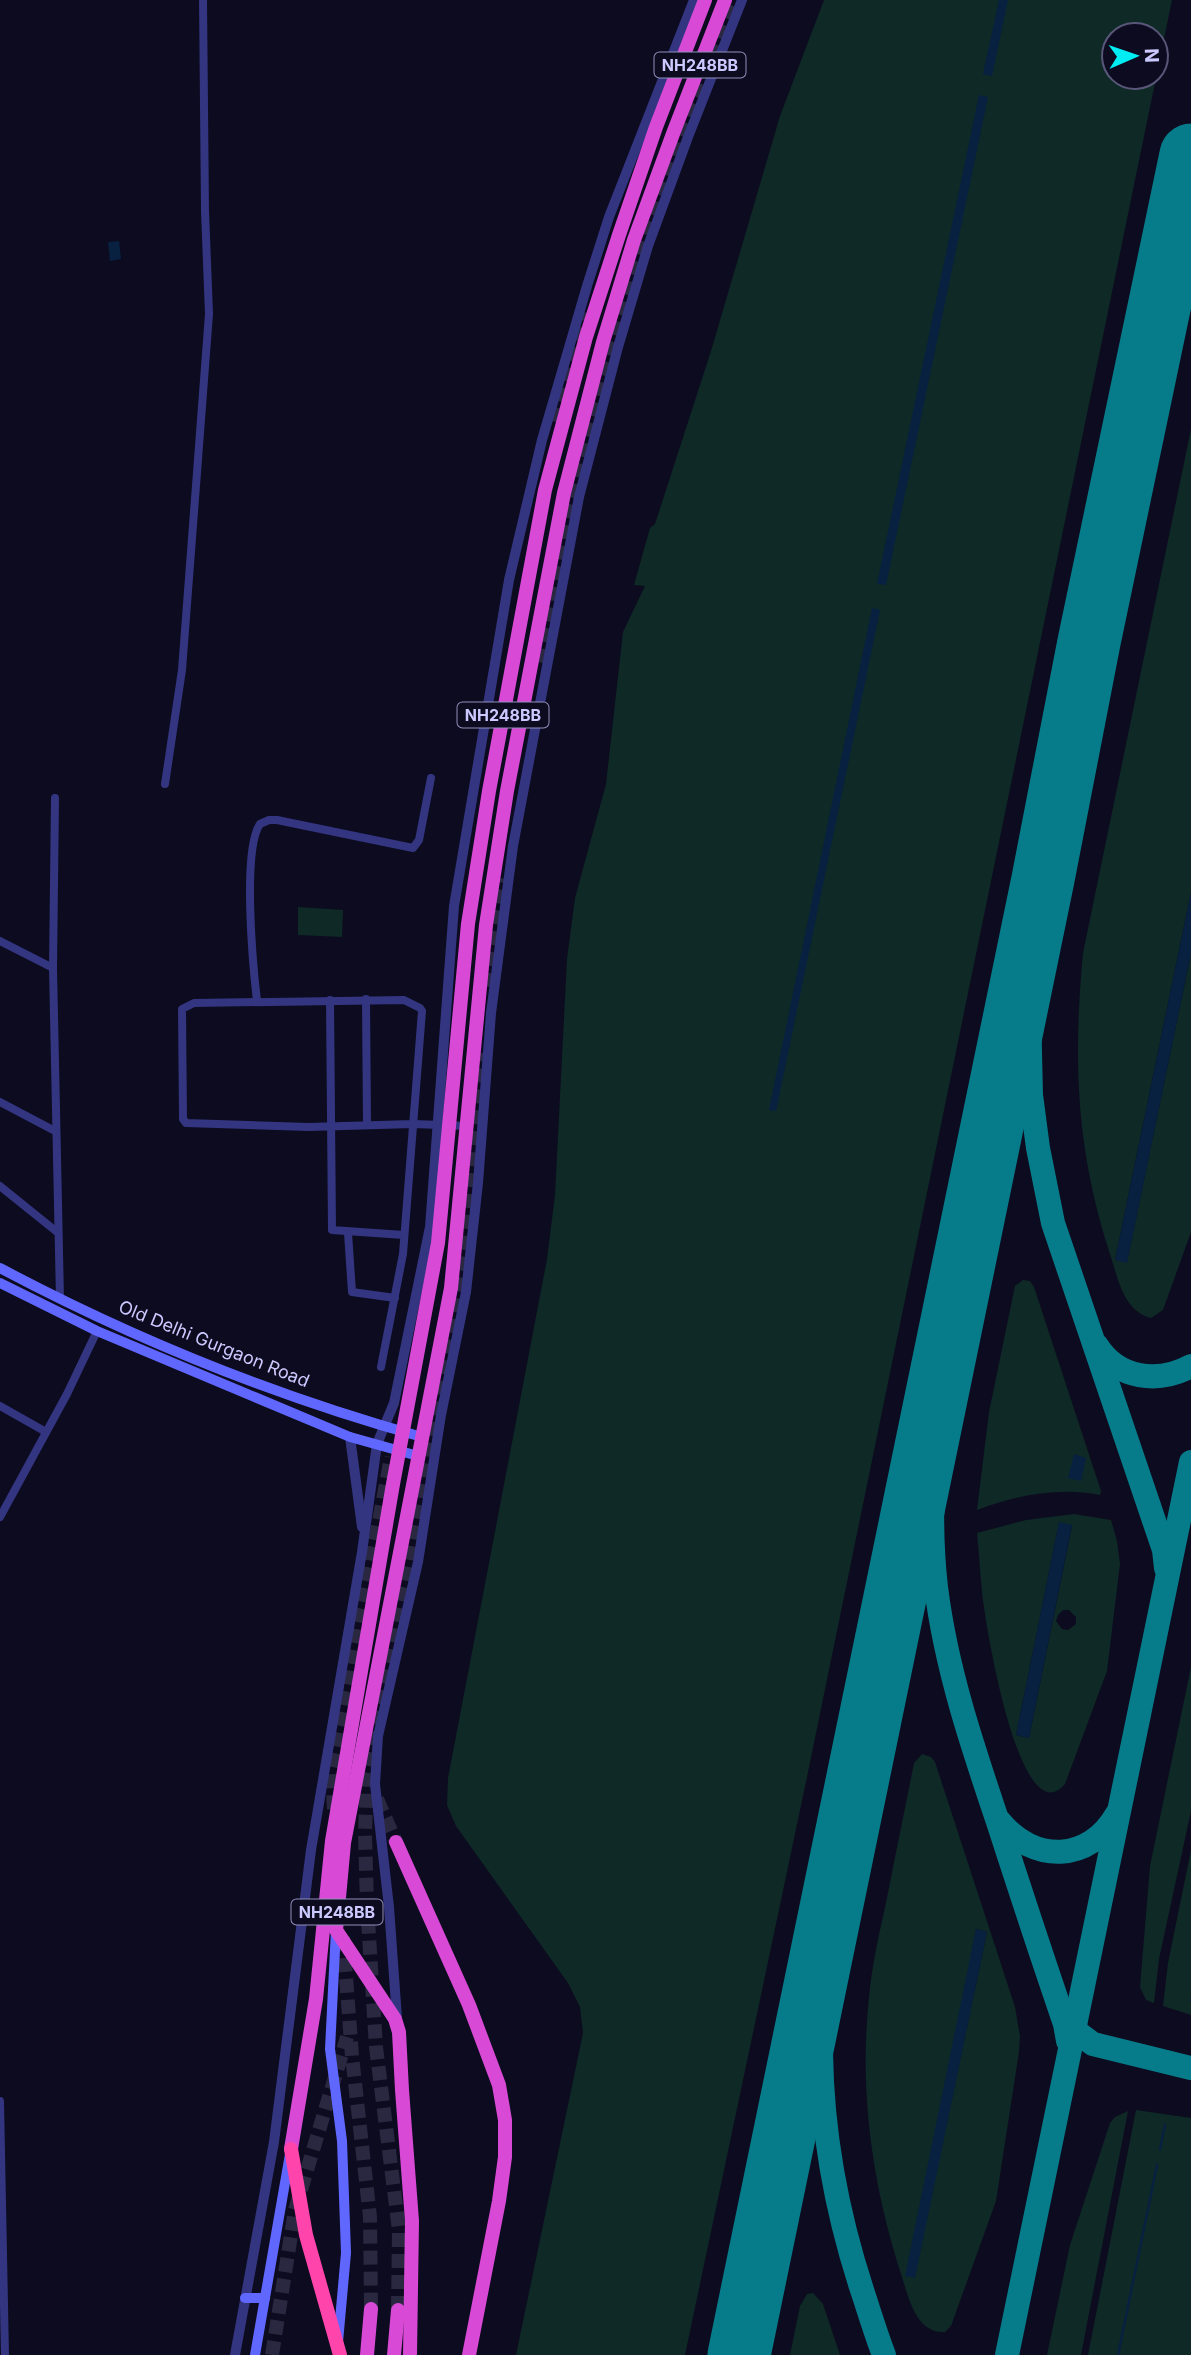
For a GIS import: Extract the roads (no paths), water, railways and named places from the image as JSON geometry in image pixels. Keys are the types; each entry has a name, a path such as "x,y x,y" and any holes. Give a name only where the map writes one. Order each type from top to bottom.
{"highway":[{"name":"NH248BB","path":"290,2148 309,2047 323,1950 332,1841 438,1242 444,1124 468,924 489,791 545,490 586,337 615,248 656,127 705,0"},
{"name":"NH248BB","path":"410,2355 412,2221 397,2025 336,1930 344,1843 451,1288 490,898 509,778 564,493 603,342 634,240 725,0"},
{"path":"396,1842 469,2005 499,2085 506,2120 505,2157 500,2190 469,2355"},
{"path":"290,2148 306,2235 338,2351"},
{"path":"368,2355 370,2309"},
{"path":"394,2355 398,2310"}],"main road":[{"name":"Old Delhi Gurgaon Road","path":"0,1268 57,1297 270,1387 384,1427 422,1437"},
{"name":"Old Delhi Gurgaon Road","path":"0,1283 97,1331 350,1437 418,1456"},
{"path":"48,1308 57,1297"},
{"path":"336,1930 330,2049 342,2141 346,2253 338,2351"},
{"path":"255,2355 290,2148"},
{"path":"245,2298 265,2298"}],"street":[{"path":"165,784 182,670 209,314 203,0"},
{"path":"235,2355 274,2142 312,1850 362,1552 377,1444 394,1403 430,1227 444,1124 454,906 509,580 542,440 586,286 609,217 694,0"},
{"path":"397,2025 389,1908 375,1784 378,1737 418,1562 438,1429 466,1292 479,1172 491,1013 513,846 579,497 618,347 648,246 742,0"},
{"path":"257,1001 250,901 254,839 260,824 277,820 414,848 419,840 431,778"},
{"path":"55,798 53,968 57,1297"},
{"path":"0,940 53,968"},
{"path":"381,1367 404,1234 413,1124 422,1011 417,1004 408,1001 366,999 194,1003 182,1009 184,1122 332,1126 413,1124 444,1124 468,1126"},
{"path":"366,999 367,1125"},
{"path":"330,1000 332,1230 348,1233 404,1234"},
{"path":"0,1102 55,1131"},
{"path":"0,1186 57,1232"},
{"path":"348,1233 352,1292 395,1298"},
{"path":"0,1517 97,1331"},
{"path":"0,1406 46,1432"},
{"path":"350,1437 363,1533 362,1552"},
{"path":"0,2101 5,2355"}],"water":[{"path":"999,0 1008,0 992,76 983,74"},
{"path":"979,95 988,97 886,585 877,584"},
{"path":"119,241 121,259 110,261 108,242"},
{"path":"872,608 880,610 776,1111 769,1110"},
{"path":"1191,892 1191,953 1127,1263 1115,1260"},
{"path":"1074,1454 1086,1458 1081,1481 1068,1478"},
{"path":"1059,1522 1072,1525 1029,1738 1016,1735"},
{"path":"976,1929 987,1932 915,2278 905,2276"}],"waterway":[{"path":"1160,2149 1165,2125"},
{"path":"1118,2355 1157,2165"}],"tunnel":[{"path":"543,663 573,496 611,344 678,138 734,0"},
{"path":"556,422 587,313"},
{"path":"490,987 496,926 505,879"},
{"path":"398,2310 399,2230 376,2047 367,1904 367,1775 464,1252 484,1053"},
{"path":"334,1809 332,1772 391,1457"},
{"path":"377,1799 396,1842"},
{"path":"343,1937 352,2056 370,2217 371,2309"},
{"path":"272,2355 295,2210 347,2037"}]}
